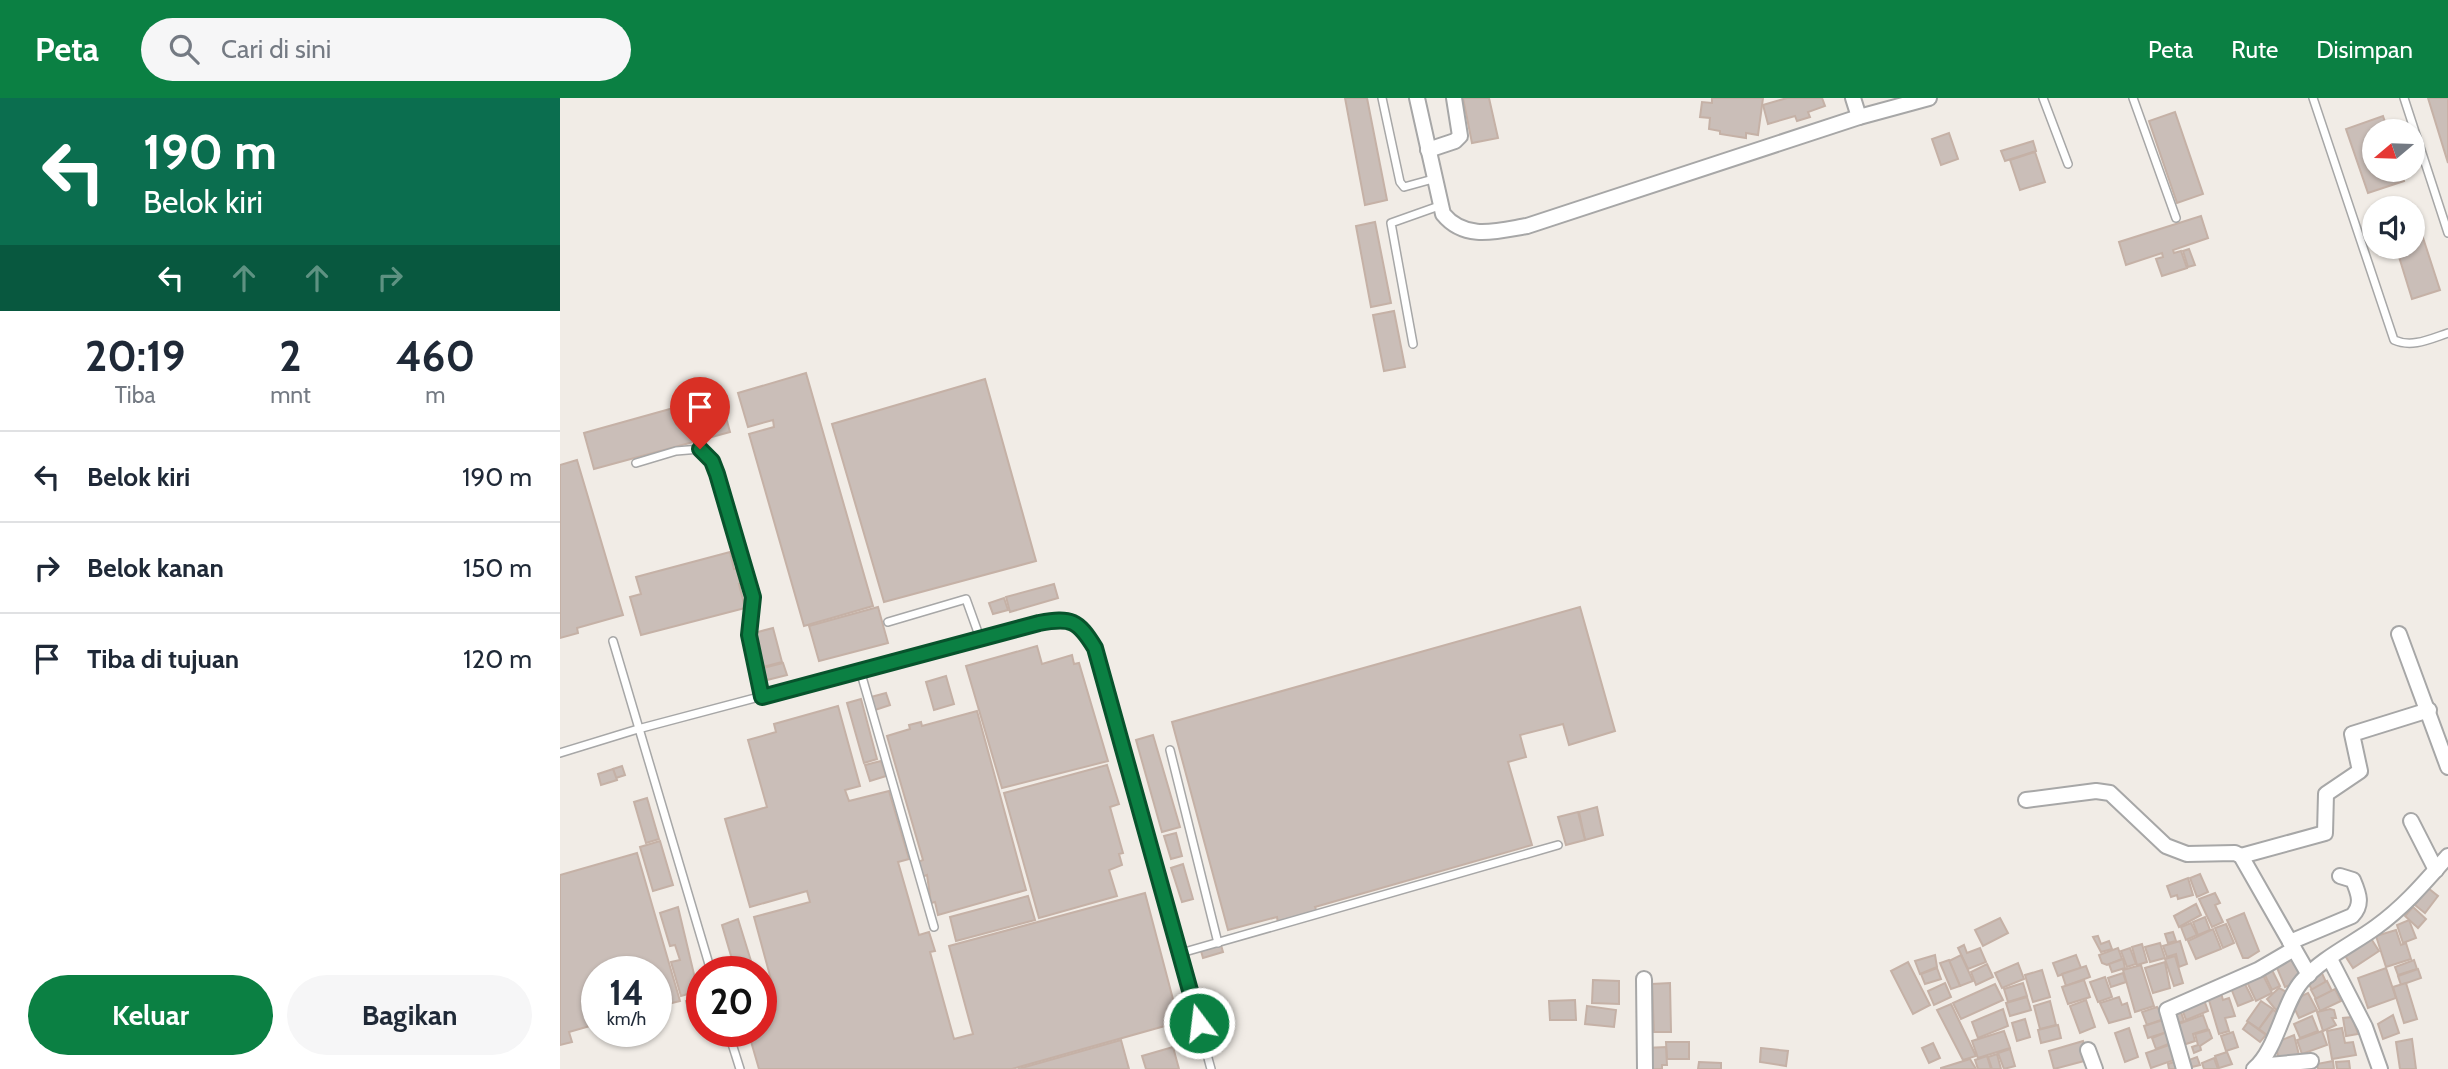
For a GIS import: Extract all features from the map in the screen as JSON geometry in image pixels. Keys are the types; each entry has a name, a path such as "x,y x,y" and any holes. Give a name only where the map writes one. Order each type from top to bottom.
{"street":[{"path":"1417,98 1439,206 1448,220 1465,231 1480,233 1527,226 1860,117 1929,98"},
{"path":"1428,150 1455,141 1460,136 1454,98"},
{"path":"1853,98 1860,117"},
{"path":"2399,634 2448,767"},
{"path":"2025,800 2096,791 2110,793 2166,846 2188,854 2241,856 2325,833 2326,794 2360,771 2352,734 2428,710"},
{"path":"2411,821 2436,870"},
{"path":"2241,856 2309,975"},
{"path":"2256,1068 2280,1029 2289,1003 2309,975 2399,910 2423,887 2448,856"},
{"path":"2184,1069 2167,1010 2258,970 2292,946 2352,916 2357,911 2359,892 2353,880 2340,876"},
{"path":"2330,959 2365,1027 2380,1069"},
{"path":"1644,979 1645,1069"},
{"path":"2088,1050 2095,1069"},
{"path":"2256,1068 2311,1061"}],"lane":[{"path":"1382,98 1400,182 1404,187 1433,179"},
{"path":"2043,98 2068,164"},
{"path":"2133,98 2176,218"},
{"path":"2313,98 2394,340 2403,344 2415,343 2448,333"},
{"path":"2404,98 2448,233"},
{"path":"1413,344 1391,223 1439,206"},
{"path":"636,463 676,451 700,449 712,461 753,597 749,635 762,697"},
{"path":"888,622 966,599 980,638"},
{"path":"560,753 638,729 980,638 1062,619 1082,626 1095,648 1211,1069"},
{"path":"613,641 706,956"},
{"path":"860,670 933,927"},
{"path":"1170,750 1218,943"},
{"path":"1181,953 1558,845"},
{"path":"733,1047 740,1069"}],"building":[{"path":"1345,98 1367,98 1387,200 1365,205"},
{"path":"1463,98 1489,98 1498,138 1472,143"},
{"path":"1712,98 1763,98 1758,135 1746,133 1746,138 1720,134 1720,131 1709,129 1710,118 1700,117 1702,102 1712,103"},
{"path":"1787,98 1822,98 1825,106 1808,112 1810,117 1797,121 1795,116 1768,124 1763,105"},
{"path":"2428,98 2448,98 2448,163"},
{"path":"2175,112 2203,194 2177,203 2149,121"},
{"path":"2362,123 2362,176 2346,129"},
{"path":"1949,133 1958,159 1941,165 1932,139"},
{"path":"2033,141 2036,151 2005,161 2001,151"},
{"path":"2035,152 2045,182 2020,190 2010,160"},
{"path":"2364,182 2401,182 2368,193"},
{"path":"2201,216 2208,238 2173,250 2174,253 2181,251 2187,268 2162,276 2156,259 2163,257 2162,253 2126,265 2119,242"},
{"path":"1375,222 1391,303 1371,307 1356,226"},
{"path":"2425,244 2440,290 2412,299 2400,259 2425,259"},
{"path":"2189,249 2195,265 2188,267 2183,251"},
{"path":"1394,311 1405,367 1384,371 1373,315"},
{"path":"806,373 873,606 804,626 749,434 774,427 773,420 748,427 738,393"},
{"path":"985,379 1036,561 884,602 832,424"},
{"path":"720,395 730,432 594,469 584,433"},
{"path":"577,460 623,615 577,628 578,633 560,638 560,465"},
{"path":"730,552 734,569 741,567 746,583 739,584 745,608 641,635 630,597 641,594 636,577"},
{"path":"1054,584 1058,598 1010,612 1006,597"},
{"path":"1004,598 1008,610 993,614 989,603"},
{"path":"878,607 888,643 819,661 809,626"},
{"path":"1580,607 1615,731 1569,745 1563,724 1520,735 1526,757 1508,762 1532,845 1315,907 1317,912 1278,923 1277,917 1228,930 1172,722"},
{"path":"773,628 782,662 763,667 754,633"},
{"path":"1037,646 1042,664 1072,655 1074,664 1079,663 1108,761 1002,788 966,666"},
{"path":"783,663 787,675 767,680 763,668"},
{"path":"946,676 954,704 934,710 926,682"},
{"path":"886,693 890,705 875,710 871,697"},
{"path":"861,699 877,759 864,763 847,703"},
{"path":"838,706 860,786 845,790 849,801 889,791 909,859 898,862 919,935 929,932 935,951 930,952 954,1039 973,1034 949,946 1145,893 1179,1022 1012,1069 759,1069 753,1047 777,1047 777,956 765,956 754,917 810,902 807,891 750,907 725,819 767,807 748,740 776,732 774,724"},
{"path":"977,711 1026,890 938,915 935,902 931,903 927,875 922,877 918,862 923,860 887,736 910,729 909,725 921,722 922,726"},
{"path":"1153,735 1180,827 1162,832 1136,740"},
{"path":"881,761 886,776 870,781 865,765"},
{"path":"1107,765 1119,804 1110,807 1123,853 1119,854 1122,865 1109,870 1117,896 1039,918 1004,793"},
{"path":"622,766 625,775 616,778 613,769"},
{"path":"613,769 617,780 601,785 598,774"},
{"path":"647,798 659,839 646,843 634,802"},
{"path":"1597,807 1603,835 1585,840 1579,812"},
{"path":"1578,812 1585,840 1566,845 1558,817"},
{"path":"1176,833 1182,856 1171,859 1164,836"},
{"path":"660,841 673,885 653,891 640,847"},
{"path":"637,853 667,956 581,956 581,1029 569,1032 572,1042 560,1045 560,875"},
{"path":"1183,864 1193,899 1182,902 1171,868"},
{"path":"2200,874 2208,892 2197,897 2190,878"},
{"path":"2188,878 2193,895 2178,899 2177,895 2171,897 2167,886"},
{"path":"2428,888 2438,896 2425,913 2415,905"},
{"path":"2215,893 2220,903 2215,905 2223,922 2212,927 2199,899"},
{"path":"1028,896 1035,920 956,941 950,917"},
{"path":"2196,904 2201,915 2179,927 2174,916"},
{"path":"678,907 690,956 686,956 686,995 681,996 672,965 672,962 680,960 675,945 670,946 660,913"},
{"path":"2413,907 2426,919 2418,928 2405,916"},
{"path":"2244,913 2259,951 2248,958 2243,958 2227,920"},
{"path":"2205,917 2210,930 2198,935 2193,922"},
{"path":"2000,918 2008,933 1983,946 1975,930"},
{"path":"738,919 749,956 731,956 722,925"},
{"path":"2409,920 2416,938 2403,943 2397,925"},
{"path":"2191,923 2197,935 2186,940 2181,927"},
{"path":"2226,924 2234,943 2223,948 2215,928"},
{"path":"2213,929 2221,949 2196,959 2188,941"},
{"path":"2396,930 2401,945 2406,943 2411,959 2386,967 2376,936"},
{"path":"2173,932 2176,941 2168,943 2165,934"},
{"path":"2098,936 2101,944 2109,941 2112,949 2101,952 2093,937"},
{"path":"2370,937 2379,951 2353,968 2344,954"},
{"path":"2180,941 2187,964 2179,967 2176,954 2167,957 2163,946"},
{"path":"2160,943 2165,958 2150,962 2145,947"},
{"path":"2142,944 2147,962 2137,965 2132,947"},
{"path":"1221,945 1223,952 1203,958 1201,951"},
{"path":"1964,945 1967,953 1980,948 1986,962 1968,969 1958,948"},
{"path":"2118,948 2122,959 2107,965 2102,963 2099,955"},
{"path":"2130,948 2136,964 2127,967 2121,951"},
{"path":"1935,955 1937,967 1920,974 1915,961"},
{"path":"1961,955 1973,981 1960,986 1949,961"},
{"path":"2076,955 2081,968 2058,976 2053,963"},
{"path":"2175,956 2183,983 2174,986 2165,959"},
{"path":"2293,956 2303,980 2285,987 2275,963"},
{"path":"2123,959 2125,968 2112,972 2109,964"},
{"path":"1949,960 1960,986 1951,989 1940,963"},
{"path":"2414,960 2417,969 2398,975 2395,967"},
{"path":"1908,962 1930,1005 1913,1014 1891,971"},
{"path":"2165,962 2170,988 2153,993 2145,968"},
{"path":"2018,963 2024,979 2002,988 1995,973"},
{"path":"1987,964 1993,977 1976,985 1971,972"},
{"path":"2141,965 2154,1006 2135,1012 2123,970"},
{"path":"2086,966 2090,977 2066,986 2062,974"},
{"path":"1937,968 1941,979 1925,984 1921,974"},
{"path":"2271,968 2280,986 2272,990 2263,971"},
{"path":"2386,968 2396,998 2368,1008 2358,978"},
{"path":"2418,969 2421,978 2401,985 2398,976"},
{"path":"2042,970 2050,997 2033,1002 2025,975"},
{"path":"2321,971 2326,982 2312,990 2306,979"},
{"path":"672,973 680,1001 672,1003"},
{"path":"2123,973 2126,982 2111,987 2108,978"},
{"path":"2262,973 2272,993 2256,1001 2246,980"},
{"path":"2105,977 2112,997 2098,1002 2090,982"},
{"path":"1593,980 1619,981 1619,1004 1592,1003"},
{"path":"2084,980 2090,997 2068,1004 2062,987"},
{"path":"2327,981 2332,991 2316,999 2311,990"},
{"path":"2244,982 2253,1000 2238,1006 2231,988"},
{"path":"1670,983 1671,1032 1654,1032 1652,984"},
{"path":"1945,983 1951,997 1934,1005 1928,991"},
{"path":"2023,983 2027,996 2008,1002 2004,989"},
{"path":"2406,983 2417,1019 2404,1023 2393,987"},
{"path":"1995,984 2003,1000 1961,1019 1953,1003"},
{"path":"2279,988 2292,995 2276,1010 2267,999"},
{"path":"2335,989 2341,1001 2320,1011 2315,999"},
{"path":"2221,993 2223,1000 2229,998 2235,1016 2225,1018 2229,1031 2219,1034 2208,997"},
{"path":"2308,993 2317,1010 2299,1018 2291,1001"},
{"path":"2027,997 2031,1010 2010,1016 2006,1003"},
{"path":"2119,997 2122,1005 2127,1003 2131,1017 2109,1023 2100,1003"},
{"path":"2203,997 2208,1011 2186,1020 2181,1006"},
{"path":"1575,1000 1576,1020 1550,1020 1549,1001"},
{"path":"2086,1000 2095,1027 2080,1033 2070,1006"},
{"path":"2050,1001 2056,1025 2040,1029 2034,1006"},
{"path":"2261,1001 2273,1009 2259,1029 2247,1021"},
{"path":"1951,1004 1976,1056 1963,1060 1937,1010"},
{"path":"1587,1006 1616,1010 1614,1027 1585,1024"},
{"path":"2179,1006 2184,1021 2173,1025 2168,1010"},
{"path":"2157,1007 2164,1019 2147,1025 2142,1012"},
{"path":"2003,1009 2008,1026 1978,1038 1972,1022"},
{"path":"2273,1010 2281,1015 2267,1035 2259,1029"},
{"path":"2334,1010 2336,1018 2332,1018 2336,1025 2323,1031 2317,1012"},
{"path":"2203,1015 2208,1029 2193,1034 2195,1041 2183,1045 2173,1026"},
{"path":"2393,1015 2399,1033 2383,1039 2378,1024"},
{"path":"2312,1016 2318,1031 2300,1038 2294,1024"},
{"path":"2352,1017 2358,1034 2346,1036 2343,1018"},
{"path":"2025,1019 2030,1037 2017,1041 2012,1023"},
{"path":"2163,1020 2167,1032 2148,1038 2144,1026"},
{"path":"2248,1022 2266,1035 2260,1042 2243,1029"},
{"path":"2058,1025 2061,1038 2041,1043 2038,1030"},
{"path":"2129,1028 2138,1057 2125,1062 2115,1033"},
{"path":"2342,1028 2345,1043 2353,1042 2356,1055 2332,1059 2327,1031"},
{"path":"2209,1030 2212,1038 2200,1046 2201,1050 2194,1053 2192,1047 2198,1045 2195,1034"},
{"path":"2004,1031 2010,1048 1978,1058 1972,1041"},
{"path":"2322,1031 2327,1045 2302,1054 2297,1040"},
{"path":"2167,1032 2171,1043 2156,1049 2152,1038"},
{"path":"2233,1032 2238,1047 2226,1051 2221,1036"},
{"path":"2294,1035 2299,1055 2279,1060 2275,1043"},
{"path":"2412,1039 2416,1069 2400,1069 2396,1042"},
{"path":"1121,1040 1129,1069 1018,1069"},
{"path":"2083,1041 2088,1060 2054,1069 2049,1051"},
{"path":"1666,1042 1689,1042 1689,1059 1667,1059"},
{"path":"1933,1043 1940,1058 1929,1063 1922,1048"},
{"path":"2172,1044 2177,1059 2151,1068 2146,1053"},
{"path":"1173,1047 1179,1069 1146,1069 1142,1056"},
{"path":"1666,1047 1667,1065 1662,1065 1662,1069 1652,1069 1645,1048"},
{"path":"1761,1048 1788,1051 1786,1066 1760,1062"},
{"path":"2010,1049 2015,1066 2004,1069 1998,1053"},
{"path":"2227,1052 2232,1064 2219,1068 2215,1056"},
{"path":"1997,1054 2001,1069 1992,1069 1988,1057"},
{"path":"1987,1056 1991,1069 1978,1069 1975,1060"},
{"path":"2197,1057 2200,1065 2192,1067 2189,1060"},
{"path":"2214,1058 2218,1069 2204,1069 2202,1063"},
{"path":"1970,1059 1976,1069 1941,1069 1941,1068"},
{"path":"2177,1061 2179,1069 2169,1069 2168,1064"},
{"path":"2333,1061 2334,1069 2318,1069 2317,1064"},
{"path":"2349,1061 2350,1069 2337,1069 2336,1062"},
{"path":"1699,1062 1721,1063 1721,1069 1698,1069"}],"route":[{"path":"700,449 712,461 717,474 753,597 749,635 762,697 1039,623 1062,619 1082,626 1095,648 1199,1023"}]}
